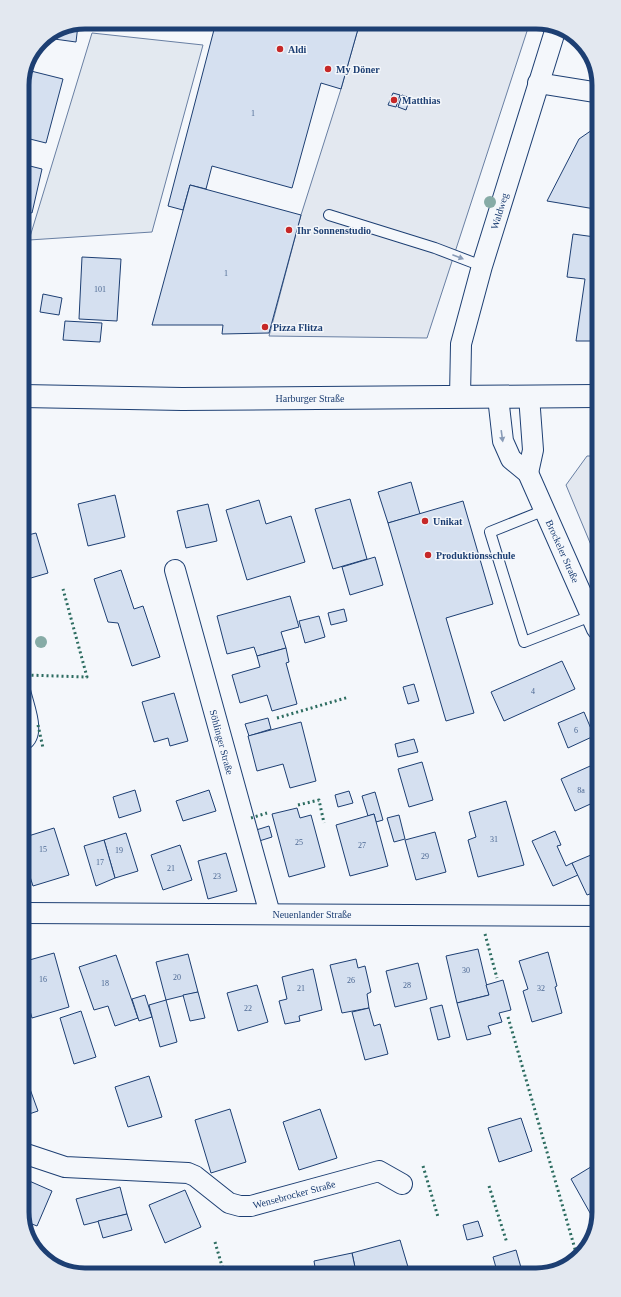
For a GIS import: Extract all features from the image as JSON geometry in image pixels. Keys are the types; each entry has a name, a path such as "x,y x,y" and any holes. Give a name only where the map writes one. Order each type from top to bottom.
{"main road":[{"name":"Harburger Straße","path":"29,396 182,399 592,396"}],"street":[{"name":"Waldweg","path":"460,397 461,344 482,266 555,32"},
{"path":"538,84 592,92"},
{"path":"528,473 532,450 529,396"},
{"name":"Brockeler Straße","path":"498,397 502,442 511,459 528,473 592,617"},
{"name":"Söhlinger Straße","path":"175,570 270,914"},
{"name":"Neuenlander Straße","path":"29,913 592,916"},
{"name":"Wensebrocker Straße","path":"29,1155 65,1167 188,1173 195,1176 229,1203 240,1206 251,1206 379,1171 402,1184"}],"lane":[{"path":"329,215 435,248 482,266"},
{"path":"545,510 490,532 524,642 592,623"},
{"path":"29,706 34,727 33,736 29,741"}],"shaded area":[{"path":"358,29 528,29 427,338 269,336 301,215 341,89"},
{"path":"92,33 203,45 152,232 29,240"},
{"path":"587,456 592,456 592,547 566,485"}],"building":[{"path":"214,29 358,29 341,89 321,83 292,188 212,166 206,189 190,185 183,210 168,206"},
{"path":"77,30 76,42 54,39 64,33"},
{"path":"31,71 63,79 46,143 29,139 29,82"},
{"name":"Matthias","path":"393,93 400,95 396,107 388,105"},
{"path":"402,95 410,98 406,110 398,107"},
{"path":"592,130 592,208 547,201 579,139"},
{"path":"29,166 42,169 32,213 29,212"},
{"path":"190,185 301,215 269,333 222,334 223,325 152,325"},
{"path":"573,234 592,237 592,341 576,341 585,279 567,277"},
{"path":"82,257 121,259 117,321 79,319"},
{"path":"43,294 62,298 59,315 40,312"},
{"path":"65,321 102,323 100,342 63,340"},
{"path":"411,482 420,514 388,523 378,492"},
{"path":"115,495 125,537 88,546 78,504"},
{"path":"350,499 367,559 333,569 315,509"},
{"path":"259,500 266,524 291,516 305,562 247,580 226,510"},
{"path":"463,501 493,604 446,618 474,713 446,721 388,523"},
{"path":"208,504 217,541 186,548 177,511"},
{"path":"36,533 48,573 29,579 29,535"},
{"path":"375,557 383,585 350,595 342,567"},
{"path":"121,570 134,609 143,606 160,657 132,666 118,623 108,622 94,579"},
{"path":"290,596 299,627 281,632 286,648 257,656 254,647 227,654 217,616"},
{"path":"344,609 347,621 331,625 328,613"},
{"path":"319,616 325,637 305,643 299,621"},
{"path":"286,648 289,662 286,663 297,704 272,711 267,695 240,703 232,675 260,667 257,656"},
{"path":"562,661 575,689 504,721 491,692"},
{"path":"414,684 419,701 408,704 403,687"},
{"path":"174,693 188,741 170,746 168,738 154,742 142,702"},
{"path":"584,712 592,731 592,737 568,748 558,723"},
{"path":"268,718 271,729 249,736 245,724"},
{"path":"301,722 316,781 290,788 283,764 257,771 248,736"},
{"path":"414,739 418,752 398,757 395,744"},
{"path":"422,762 433,800 409,807 398,769"},
{"path":"592,765 592,803 575,811 561,779"},
{"path":"135,790 141,811 119,818 113,797"},
{"path":"209,790 216,811 183,821 176,801"},
{"path":"349,791 353,803 338,807 335,795"},
{"path":"375,792 383,820 376,822 374,814 368,816 362,796"},
{"path":"506,801 524,865 478,877 468,840 476,837 469,812"},
{"path":"297,808 300,818 311,815 325,867 289,877 272,814"},
{"path":"374,814 388,866 350,876 336,825"},
{"path":"399,815 405,839 394,842 387,818"},
{"path":"269,826 272,837 256,842 253,831"},
{"path":"54,828 69,875 33,886 29,874 29,836"},
{"path":"555,831 561,845 557,846 566,866 572,863 578,875 553,886 532,841"},
{"path":"435,832 446,872 416,880 405,840"},
{"path":"126,833 138,871 115,878 104,840"},
{"path":"104,840 115,878 96,886 84,846"},
{"path":"180,845 192,880 163,890 151,855"},
{"path":"226,853 237,891 208,899 198,861"},
{"path":"592,855 592,893 587,895 572,863"},
{"path":"478,949 489,995 457,1003 446,956"},
{"path":"548,952 562,1013 532,1022 523,991 528,989 519,961"},
{"path":"54,953 69,1007 32,1018 29,1007 29,960"},
{"path":"188,954 198,992 166,1000 156,962"},
{"path":"116,955 138,1018 115,1026 108,1006 94,1010 79,967"},
{"path":"356,959 358,968 365,966 371,992 367,994 369,1008 342,1013 330,965"},
{"path":"418,963 427,999 395,1007 386,971"},
{"path":"313,969 322,1010 299,1016 300,1021 285,1024 279,1001 287,999 282,977"},
{"path":"503,980 511,1010 499,1013 502,1022 488,1026 491,1034 467,1040 457,1003 489,995 486,985"},
{"path":"257,985 268,1022 238,1031 227,993"},
{"path":"198,992 205,1018 190,1021 183,995"},
{"path":"145,995 152,1017 139,1021 132,999"},
{"path":"166,1000 177,1042 160,1047 149,1005"},
{"path":"442,1005 450,1037 438,1040 430,1008"},
{"path":"369,1008 374,1026 380,1024 388,1054 365,1060 352,1012"},
{"path":"81,1011 96,1057 74,1064 60,1018"},
{"path":"149,1076 162,1117 128,1127 115,1087"},
{"path":"29,1086 38,1111 29,1114"},
{"path":"230,1109 246,1162 211,1173 195,1120"},
{"path":"320,1109 337,1158 299,1170 283,1122"},
{"path":"521,1118 532,1151 499,1162 488,1128"},
{"path":"592,1166 592,1216 571,1179"},
{"path":"29,1181 52,1191 37,1226 30,1223"},
{"path":"120,1187 127,1214 84,1225 76,1199"},
{"path":"185,1190 201,1227 165,1243 149,1205"},
{"path":"127,1214 132,1230 103,1238 98,1221"},
{"path":"478,1221 483,1236 467,1240 463,1225"},
{"path":"400,1240 408,1267 355,1268 352,1253"},
{"path":"516,1250 521,1268 496,1268 493,1257"},
{"path":"352,1253 355,1268 315,1268 314,1261"}],"hedge":[{"path":"29,675 87,677 63,589"},
{"path":"277,718 349,697"},
{"path":"38,725 43,748"},
{"path":"298,805 319,800 324,823"},
{"path":"251,818 267,813"},
{"path":"485,934 497,978"},
{"path":"508,1017 576,1251"},
{"path":"423,1166 438,1217"},
{"path":"489,1186 507,1243"},
{"path":"215,1242 223,1268"}],"place":[{"name":"Aldi","path":"280,49"},
{"name":"My Döner","path":"328,69"},
{"name":"Matthias","path":"394,100"},
{"name":"Ihr Sonnenstudio","path":"289,230"},
{"name":"Pizza Flitza","path":"265,327"},
{"name":"Unikat","path":"425,521"},
{"name":"Produktionsschule","path":"428,555"}]}
